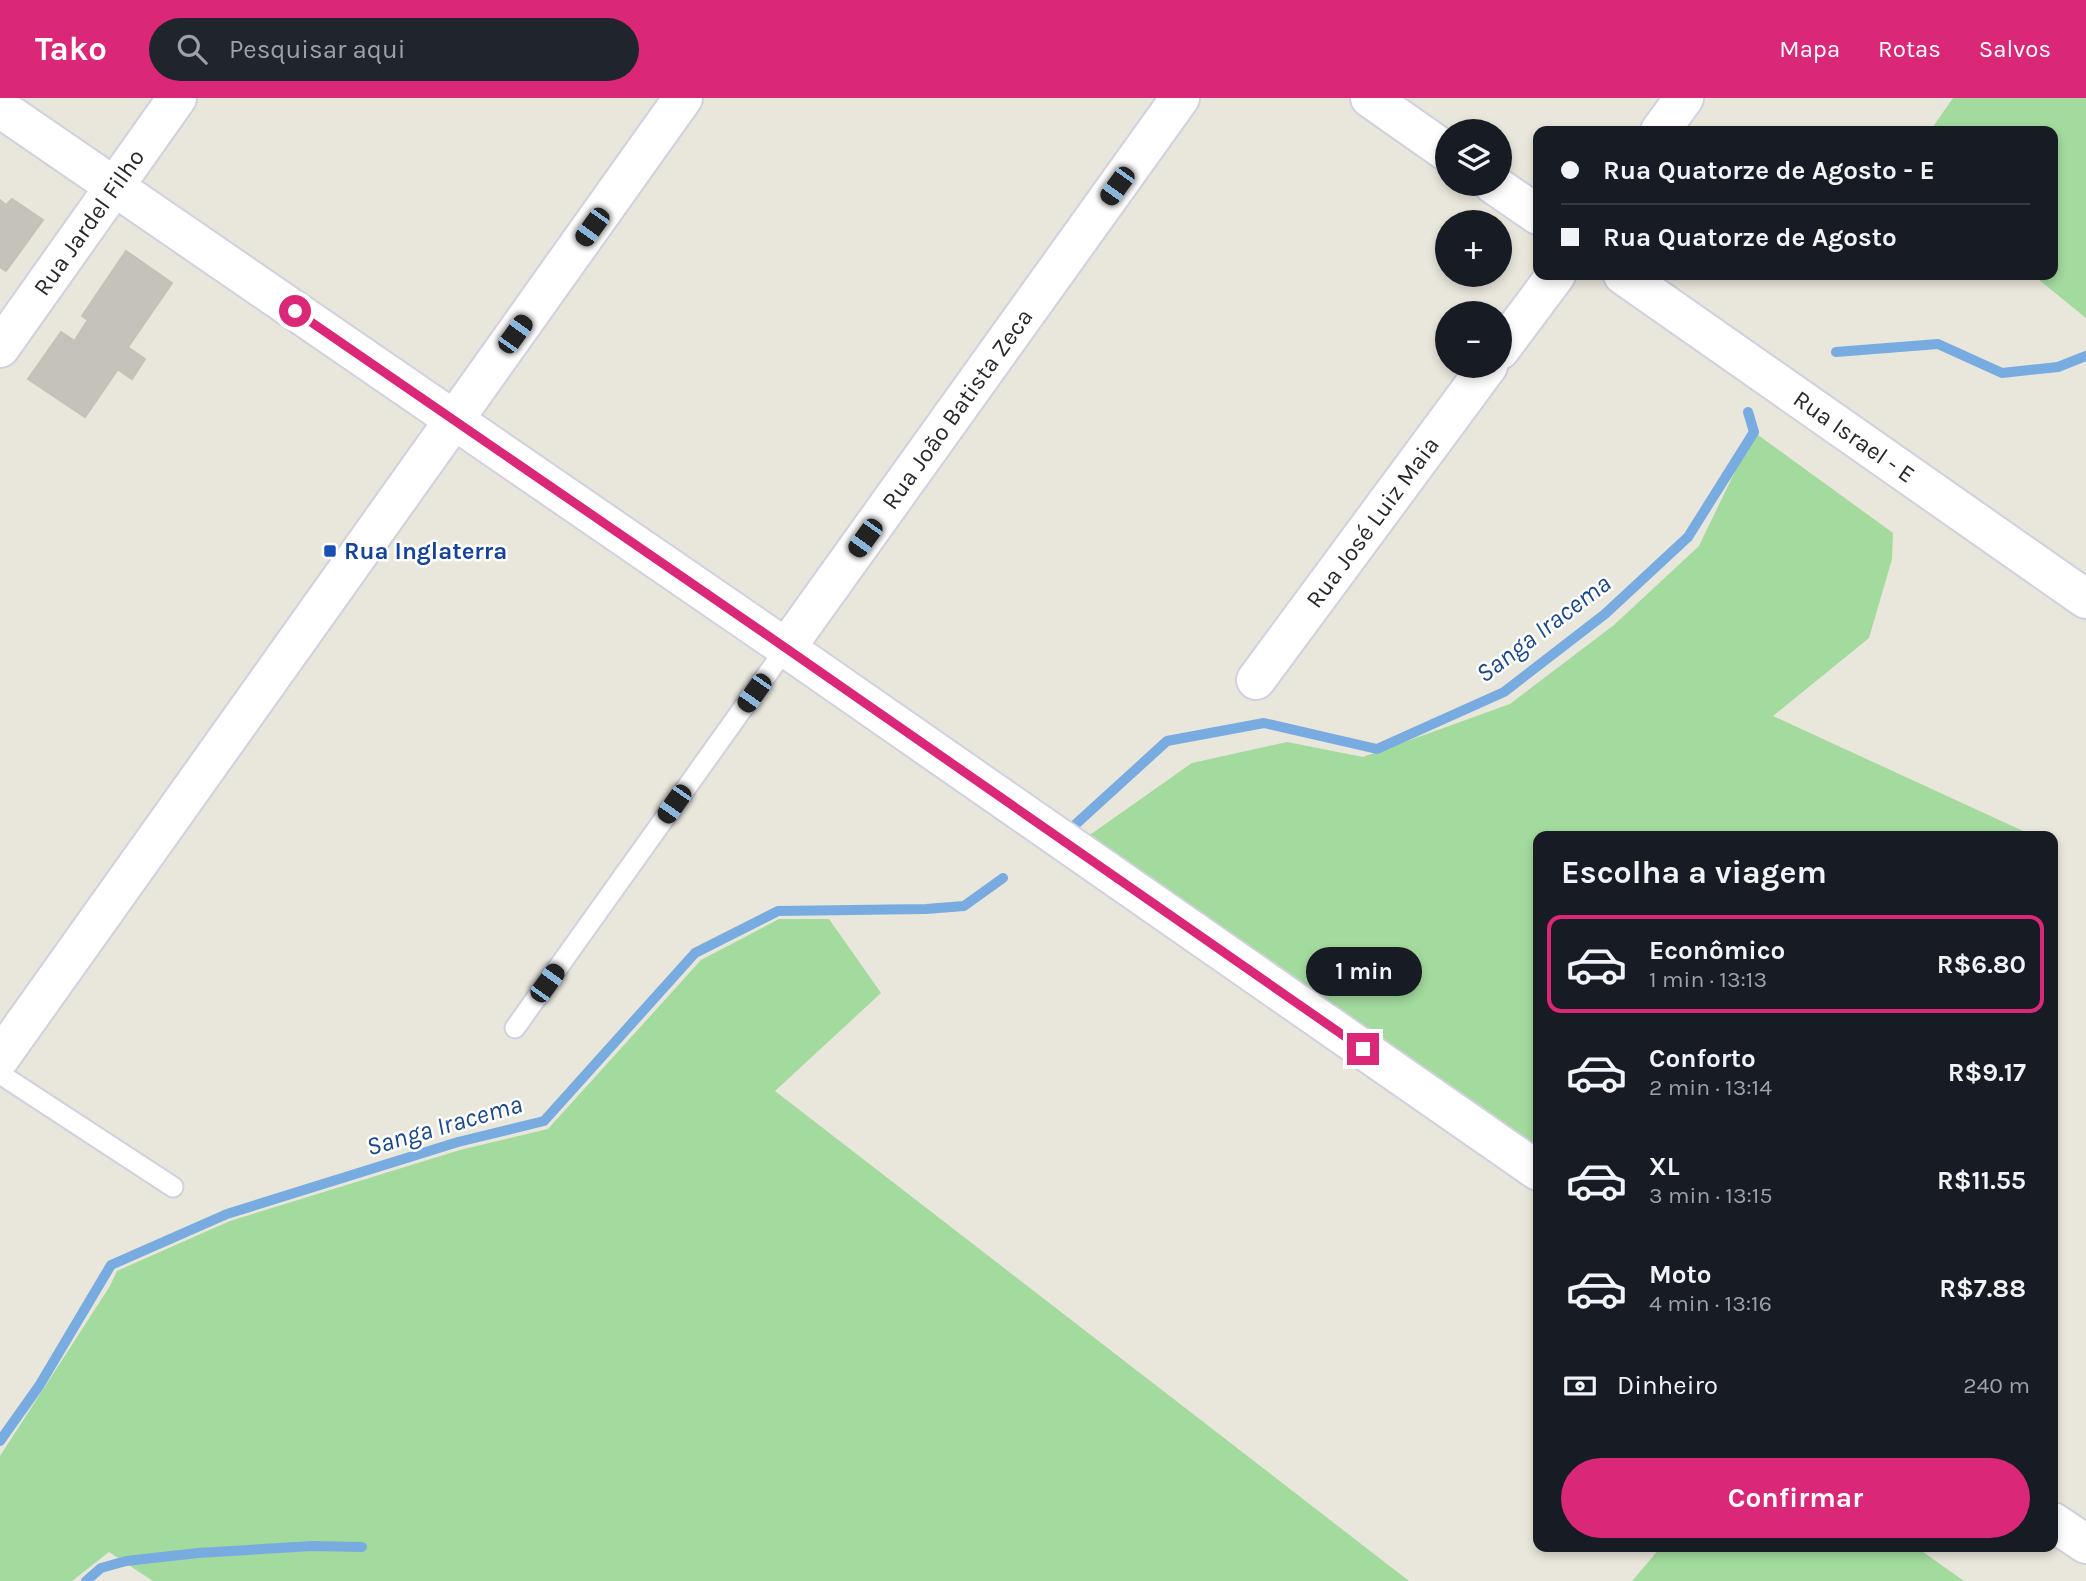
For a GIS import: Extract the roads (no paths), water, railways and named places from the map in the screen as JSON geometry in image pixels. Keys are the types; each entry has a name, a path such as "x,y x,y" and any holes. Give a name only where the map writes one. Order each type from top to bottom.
{"street":[{"name":"Rua Jardel Filho","path":"0,348 177,98"},
{"path":"0,1058 683,98"},
{"name":"Rua João Batista Zeca","path":"786,648 1180,98"},
{"path":"1370,98 1435,144"},
{"path":"1664,126 1684,98"},
{"path":"0,108 786,648 1533,1168"},
{"path":"1510,196 1533,212"},
{"path":"1512,334 1552,280"},
{"name":"Rua Israel - E","path":"1630,280 2086,599"},
{"name":"Rua José Luiz Maia","path":"1256,680 1479,378"},
{"path":"2058,1525 2086,1544"}],"lane":[{"name":"Rua João Batista Zeca","path":"515,1028 786,648"},
{"path":"0,1074 173,1187"}],"waterway":[{"name":"Sanga Iracema","path":"1836,352 1938,344 2002,373 2058,367 2086,356"},
{"name":"Sanga Iracema","path":"1066,833 1167,741 1264,723 1377,749 1504,692 1605,614 1688,537 1754,432 1748,412"},
{"name":"Sanga Iracema","path":"0,1441 39,1386 111,1265 227,1214 458,1142 544,1121 695,953 778,911 964,906 1003,878"},
{"path":"86,1581 101,1568 126,1561 198,1553 312,1546 362,1547"}],"place":[{"name":"Rua Inglaterra","path":"330,551"}]}
